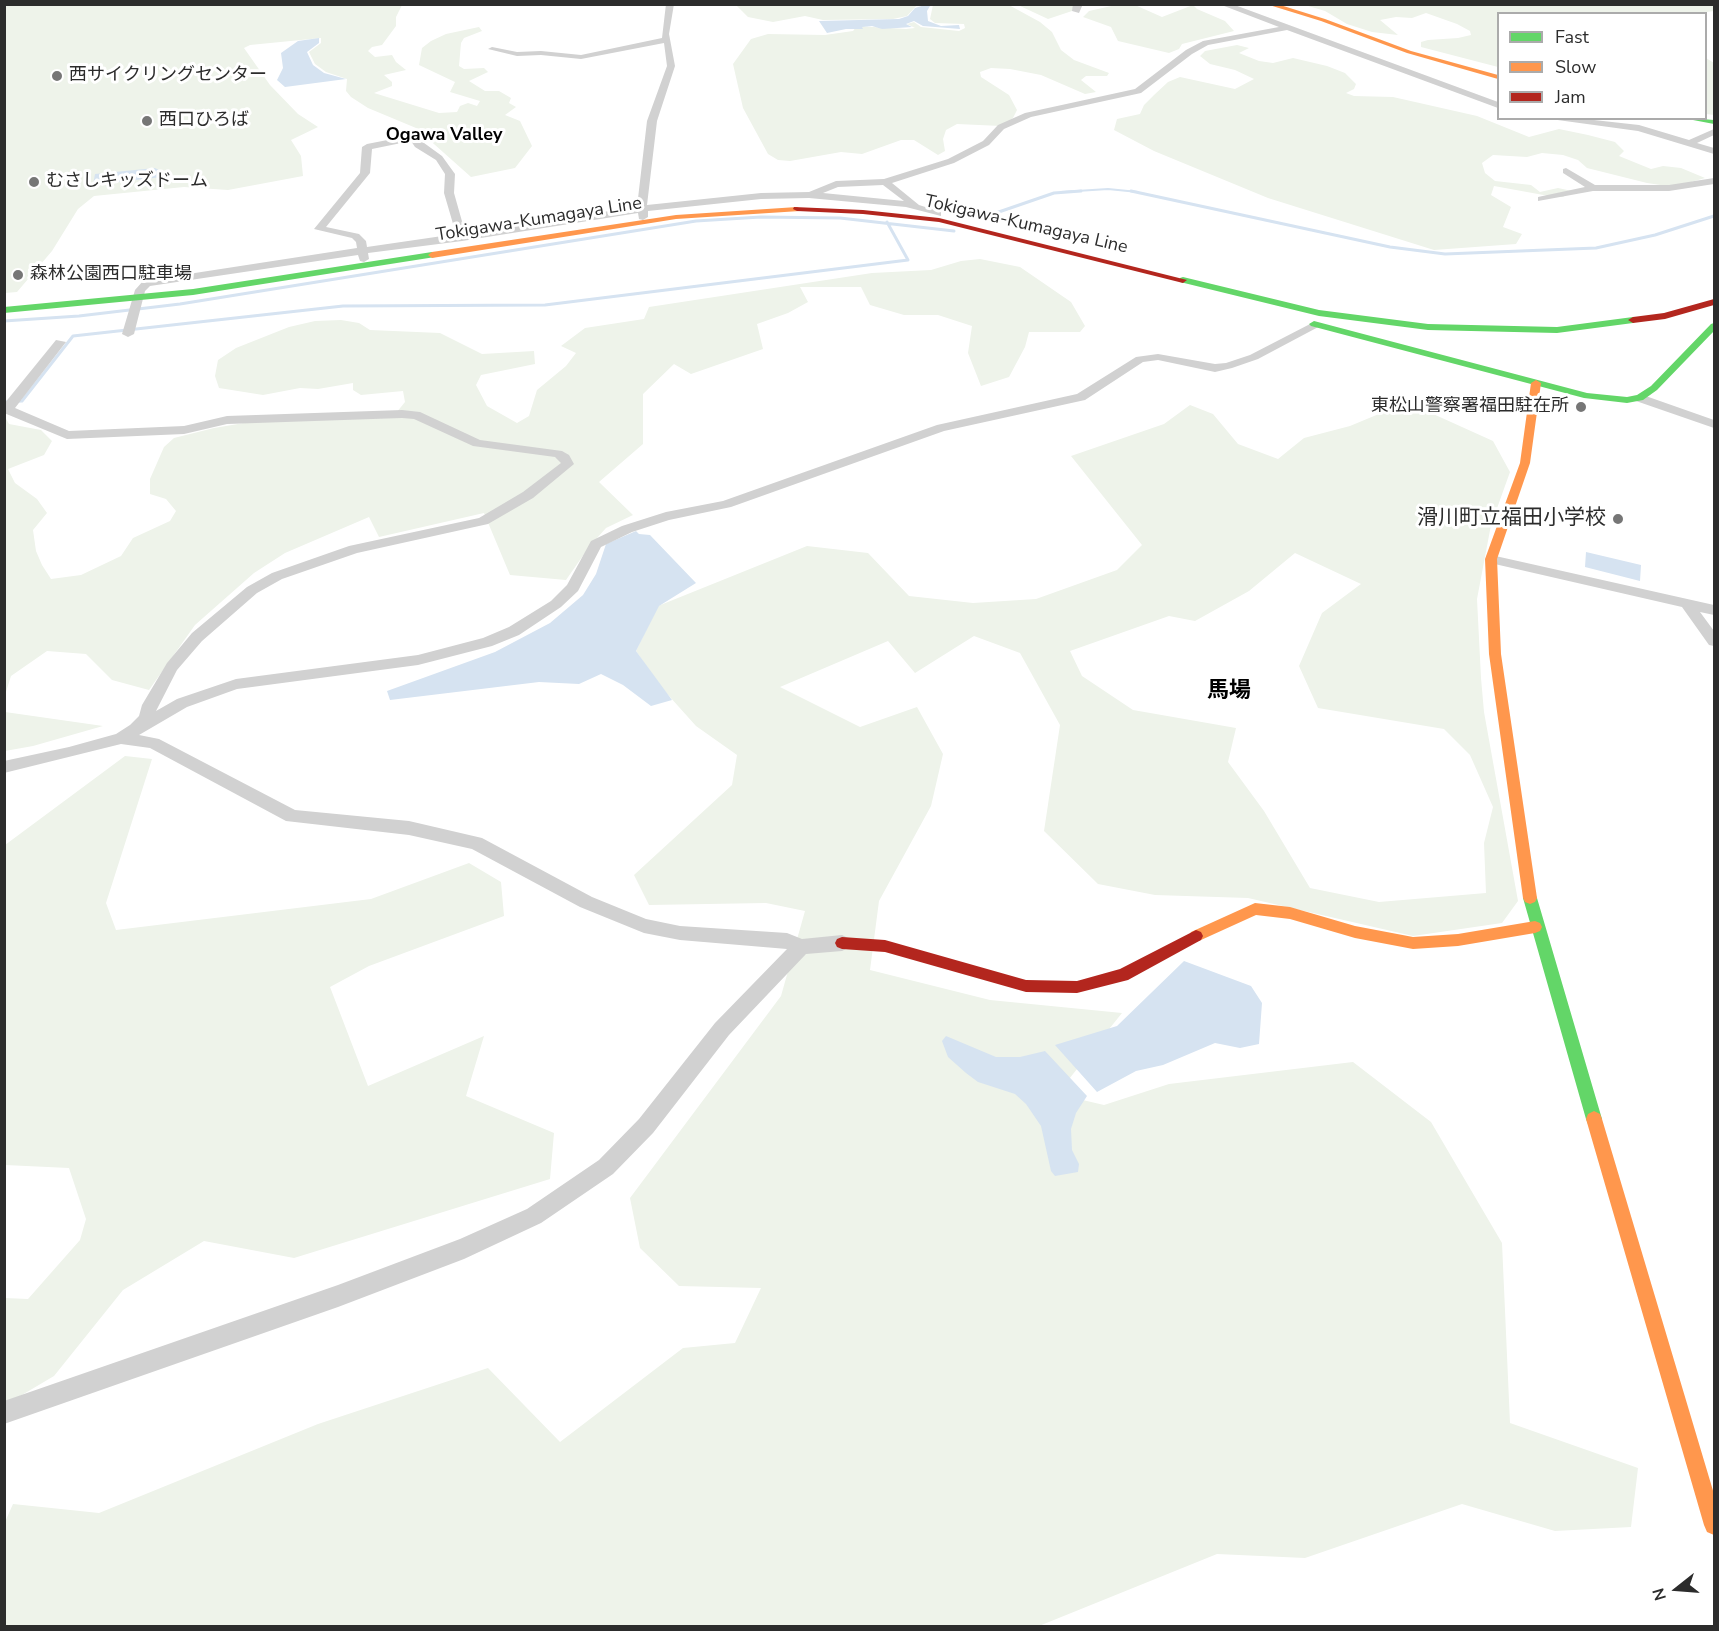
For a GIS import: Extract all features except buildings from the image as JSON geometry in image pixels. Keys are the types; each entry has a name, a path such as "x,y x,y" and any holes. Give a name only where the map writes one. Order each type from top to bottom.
{"main road":[{"path":"1269,4 1323,20 1400,50 1497,77"},
{"name":"Tokigawa-Kumagaya Line","path":"4,301 138,294 364,256 643,215 797,209 971,220 1250,291 1320,306 1414,319 1525,324 1574,321 1659,309 1714,292"},
{"name":"Tokigawa-Kumagaya Line","path":"4,310 138,294 643,215"},
{"path":"944,219 946,228 1037,249 1587,396 1627,400 1640,398 1714,326"},
{"name":"Tokigawa-Kumagaya Line","path":"944,219 1256,299 1319,313 1428,327 1557,330 1665,315 1714,302"},
{"path":"1536,383 1525,463 1491,559 1495,654 1535,927 1714,1525"},
{"path":"842,943 885,946 1026,986 1048,988 1077,987 1123,975 1219,924 1255,909 1290,913 1355,932 1413,943 1458,940 1535,927"}],"street":[{"path":"643,215 652,121 671,66 666,20 670,4"},
{"path":"1224,5 1284,29 1497,105"},
{"path":"809,195 836,184 885,182 951,161 986,143 1001,128 1028,115 1138,91 1189,52 1206,43 1284,29"},
{"path":"492,49 517,54 540,53 581,57 624,50 655,40 667,40"},
{"path":"1565,120 1639,128 1692,142 1714,151"},
{"path":"1692,142 1714,132"},
{"path":"462,238 449,193 450,174 439,158 418,146 412,138 367,147 365,173 319,229 355,236 361,241 364,256 462,238 643,215 761,196 809,195 918,207"},
{"path":"1566,171 1593,188"},
{"path":"1541,199 1593,188 1669,188 1714,181"},
{"path":"885,182 918,207 944,219"},
{"path":"128,334 138,294"},
{"path":"4,767 69,753 121,738 182,703 236,684 418,660 488,642 514,631 556,604 573,588 596,544 648,521 726,504 941,428 1082,397 1140,359 1158,357 1215,368 1228,366 1254,357 1316,325"},
{"path":"60,342 7,408 67,435 184,430 227,420 248,418 402,414 416,415 477,443 558,454 565,458 568,464 528,495 483,521 354,549 278,576 252,590 197,636 172,667 150,705 146,719 121,738"},
{"path":"1640,398 1714,424"},
{"path":"1491,559 1714,610"},
{"path":"1687,604 1714,641"},
{"path":"121,738 153,743 292,816 409,828 476,843 586,902 644,926 680,933 787,941 801,947 842,943"},
{"path":"4,1413 338,1296 464,1248 534,1216 580,1187 606,1167 646,1126 722,1029 801,947"}],"shaded area":[{"path":"1007,4 1040,22 1052,32 1061,50 1074,60 1109,73 1107,76 1086,76 1081,80 1096,92 1085,94 1041,75 1010,69 991,68 980,72 981,77 1009,95 1017,110 1013,118 1001,126 957,124 946,130 943,139 945,151 938,155 914,140 901,140 862,154 841,152 790,161 778,160 768,154 743,108 733,64 751,39 768,34 825,35 853,31 857,26 906,29 915,28 907,24 914,22 921,27 959,31 965,28 964,24 935,23 930,19 933,5"},
{"path":"1714,4 1714,11 1497,12 1497,67 1421,47 1421,42 1428,40 1471,35 1470,31 1457,24 1426,13 1412,18 1396,17 1380,20 1398,35 1372,32 1347,24 1325,11 1305,5"},
{"path":"5,5 402,5 396,17 396,26 382,45 372,47 368,51 375,57 392,55 396,62 406,70 384,75 392,82 392,86 374,93 439,113 457,112 460,106 468,103 477,106 480,101 450,92 455,82 419,65 422,48 431,41 446,34 479,27 482,31 464,38 461,43 459,66 464,69 484,68 488,72 469,81 485,91 499,91 511,98 509,103 516,107 505,115 520,121 532,146 515,168 471,177 416,128 368,108 346,91 347,79 326,72 315,64 309,52 321,43 321,38 250,45 244,48 270,85 298,114 318,127 291,140 301,156 303,176 228,190 184,187 94,196 78,209 52,251 17,292 5,293"},
{"path":"736,5 917,5 907,16 893,19 823,20 805,16 773,22 748,17"},
{"path":"1018,5 1075,5 1072,11 1048,19"},
{"path":"1116,5 1135,5 1162,17 1193,5 1225,21 1234,31 1182,44 1179,49 1169,53 1118,41 1111,27 1083,17 1089,11"},
{"path":"1237,45 1249,48 1239,53 1259,61 1273,63 1293,58 1345,73 1356,84 1354,89 1346,93 1354,96 1393,97 1477,116 1529,137 1559,129 1588,135 1615,142 1624,151 1619,156 1651,169 1663,166 1681,168 1705,178 1674,187 1647,183 1587,168 1578,160 1563,155 1542,153 1527,157 1493,155 1482,163 1485,173 1495,181 1531,185 1540,192 1558,188 1572,191 1563,197 1494,186 1491,195 1511,207 1503,227 1522,234 1516,244 1434,250 1268,198 1154,151 1114,130 1117,119 1140,114 1144,105 1168,82 1180,77 1235,89 1254,79 1235,70 1210,64 1200,56 1205,51"},
{"path":"1707,59 1714,63 1714,115 1707,114"},
{"path":"980,259 1020,267 1071,302 1085,326 1080,332 1029,332 1025,347 1009,377 981,386 968,353 972,326 938,315 904,315 870,305 861,287 800,287 808,302 788,313 757,324 763,349 691,374 674,364 643,394 643,444 599,482 633,515 606,528 589,547 566,580 510,575 484,513 379,537 369,517 285,553 254,573 195,625 149,690 112,680 86,654 47,651 11,676 5,695 5,417 9,424 41,430 52,441 44,455 8,469 15,483 37,499 47,513 33,530 36,551 51,579 81,575 121,556 133,538 170,521 176,511 166,499 150,494 150,479 164,447 174,438 262,420 392,418 405,402 403,391 361,395 353,390 353,383 318,389 300,388 263,395 219,388 215,376 218,360 236,348 289,327 315,321 341,320 359,323 370,330 440,333 482,354 534,351 535,364 481,375 476,385 487,406 517,423 529,416 537,390 566,366 576,353 561,346 585,328 644,319 649,307 872,273 931,270 961,261"},
{"path":"1190,405 1213,414 1238,444 1278,459 1304,438 1350,426 1386,411 1431,413 1493,441 1510,472 1491,525 1477,599 1481,678 1484,712 1518,901 1502,923 1413,936 1248,898 1155,895 1098,884 1044,831 1060,725 1020,653 974,636 915,673 888,641 780,687 860,727 917,707 943,754 931,806 879,901 870,970 990,1000 1122,1013 1057,1094 1104,1105 1169,1084 1353,1062 1431,1122 1502,1243 1510,1423 1638,1468 1631,1527 1555,1531 1462,1504 1305,1558 1217,1554 1039,1626 5,1626 5,1522 13,1504 99,1513 318,1424 488,1368 560,1442 683,1348 735,1343 761,1288 679,1286 640,1248 630,1198 781,996 805,911 766,903 649,905 634,875 732,785 737,755 696,726 661,687 636,651 658,606 807,546 868,553 909,596 973,603 1036,599 1117,570 1142,545 1071,456 1164,424","holes":["1295,553 1361,584 1322,613 1299,666 1318,708 1444,729 1470,755 1493,807 1484,843 1486,893 1379,902 1310,888 1264,811 1228,762 1236,728 1133,710 1082,676 1070,651 1169,616 1195,621 1249,591"]},
{"path":"5,712 103,726 33,746 5,751"},
{"path":"125,756 152,759 106,903 116,930 371,899 469,863 501,882 504,916 369,966 330,987 368,1086 484,1036 466,1096 554,1133 550,1179 294,1258 204,1241 123,1290 54,1376 5,1405 5,1298 28,1299 80,1240 86,1219 69,1168 5,1165 5,845"}],"water":[{"path":"930,6 927,11 928,21 941,26 959,25 960,29 923,26 914,21 906,24 912,27 882,29 872,26 827,33 819,21 899,19 908,16 915,8"},
{"path":"319,38 319,43 307,52 313,65 324,73 346,79 285,87 277,80 283,68 281,53 298,41"},
{"path":"155,168 171,176 93,185 95,174"},
{"path":"636,531 639,534 650,535 696,583 659,606 636,651 672,700 651,706 623,685 601,674 579,684 539,682 390,700 387,691 495,652 550,623 583,595 596,574 606,544"},
{"path":"1586,552 1641,565 1640,581 1585,567"},
{"path":"1184,961 1251,986 1262,1003 1259,1044 1240,1048 1215,1043 1163,1065 1136,1071 1097,1092 1055,1045 1117,1026"},
{"path":"946,1036 996,1057 1020,1057 1045,1051 1087,1096 1076,1113 1071,1129 1072,1150 1079,1164 1078,1172 1055,1176 1051,1171 1041,1126 1026,1104 1015,1094 978,1082 966,1073 948,1057 942,1041"}],"waterway":[{"path":"1061,192 1108,189 1134,192"},
{"path":"990,215 1054,193 1081,191"},
{"path":"1134,192 1138,192"},
{"path":"1134,192 1390,247 1445,254 1596,248 1655,235 1714,216"},
{"path":"4,321 79,316 180,304 696,221 761,217 840,218 888,223"},
{"path":"4,402 22,401 73,336 343,306 545,305 908,260 888,223"},
{"path":"888,223 954,231"}],"traffic: fast":[{"path":"1704,120 1714,122"},
{"path":"4,310 193,292 432,255"},
{"path":"1183,280 1319,313 1428,327 1557,330 1633,320"},
{"path":"1314,324 1587,396 1627,400 1640,398 1654,388 1714,326"},
{"path":"1530,898 1594,1119"}],"traffic: slow":[{"path":"1269,4 1323,20 1409,52 1497,77"},
{"path":"432,255 676,217 797,209"},
{"path":"1530,898 1495,654 1491,559 1525,463 1536,383"},
{"path":"1196,936 1255,909 1290,913 1355,932 1413,943 1458,940 1535,927"},
{"path":"1594,1119 1714,1525"}],"traffic: jam":[{"path":"797,209 863,212 939,220 1183,280"},
{"path":"1633,320 1665,316 1714,302"},
{"path":"842,943 885,946 1026,986 1048,988 1077,987 1123,975 1196,936"}],"place":[{"name":"西サイクリングセンター","path":"57,76"},
{"name":"西口ひろば","path":"147,121"},
{"name":"むさしキッズドーム","path":"34,182"},
{"name":"森林公園西口駐車場","path":"18,275"},
{"name":"東松山警察署福田駐在所","path":"1581,407"},
{"name":"滑川町立福田小学校","path":"1618,519"}],"district":[{"name":"Ogawa Valley","path":"444,136"},
{"name":"馬場","path":"1229,692"}]}
